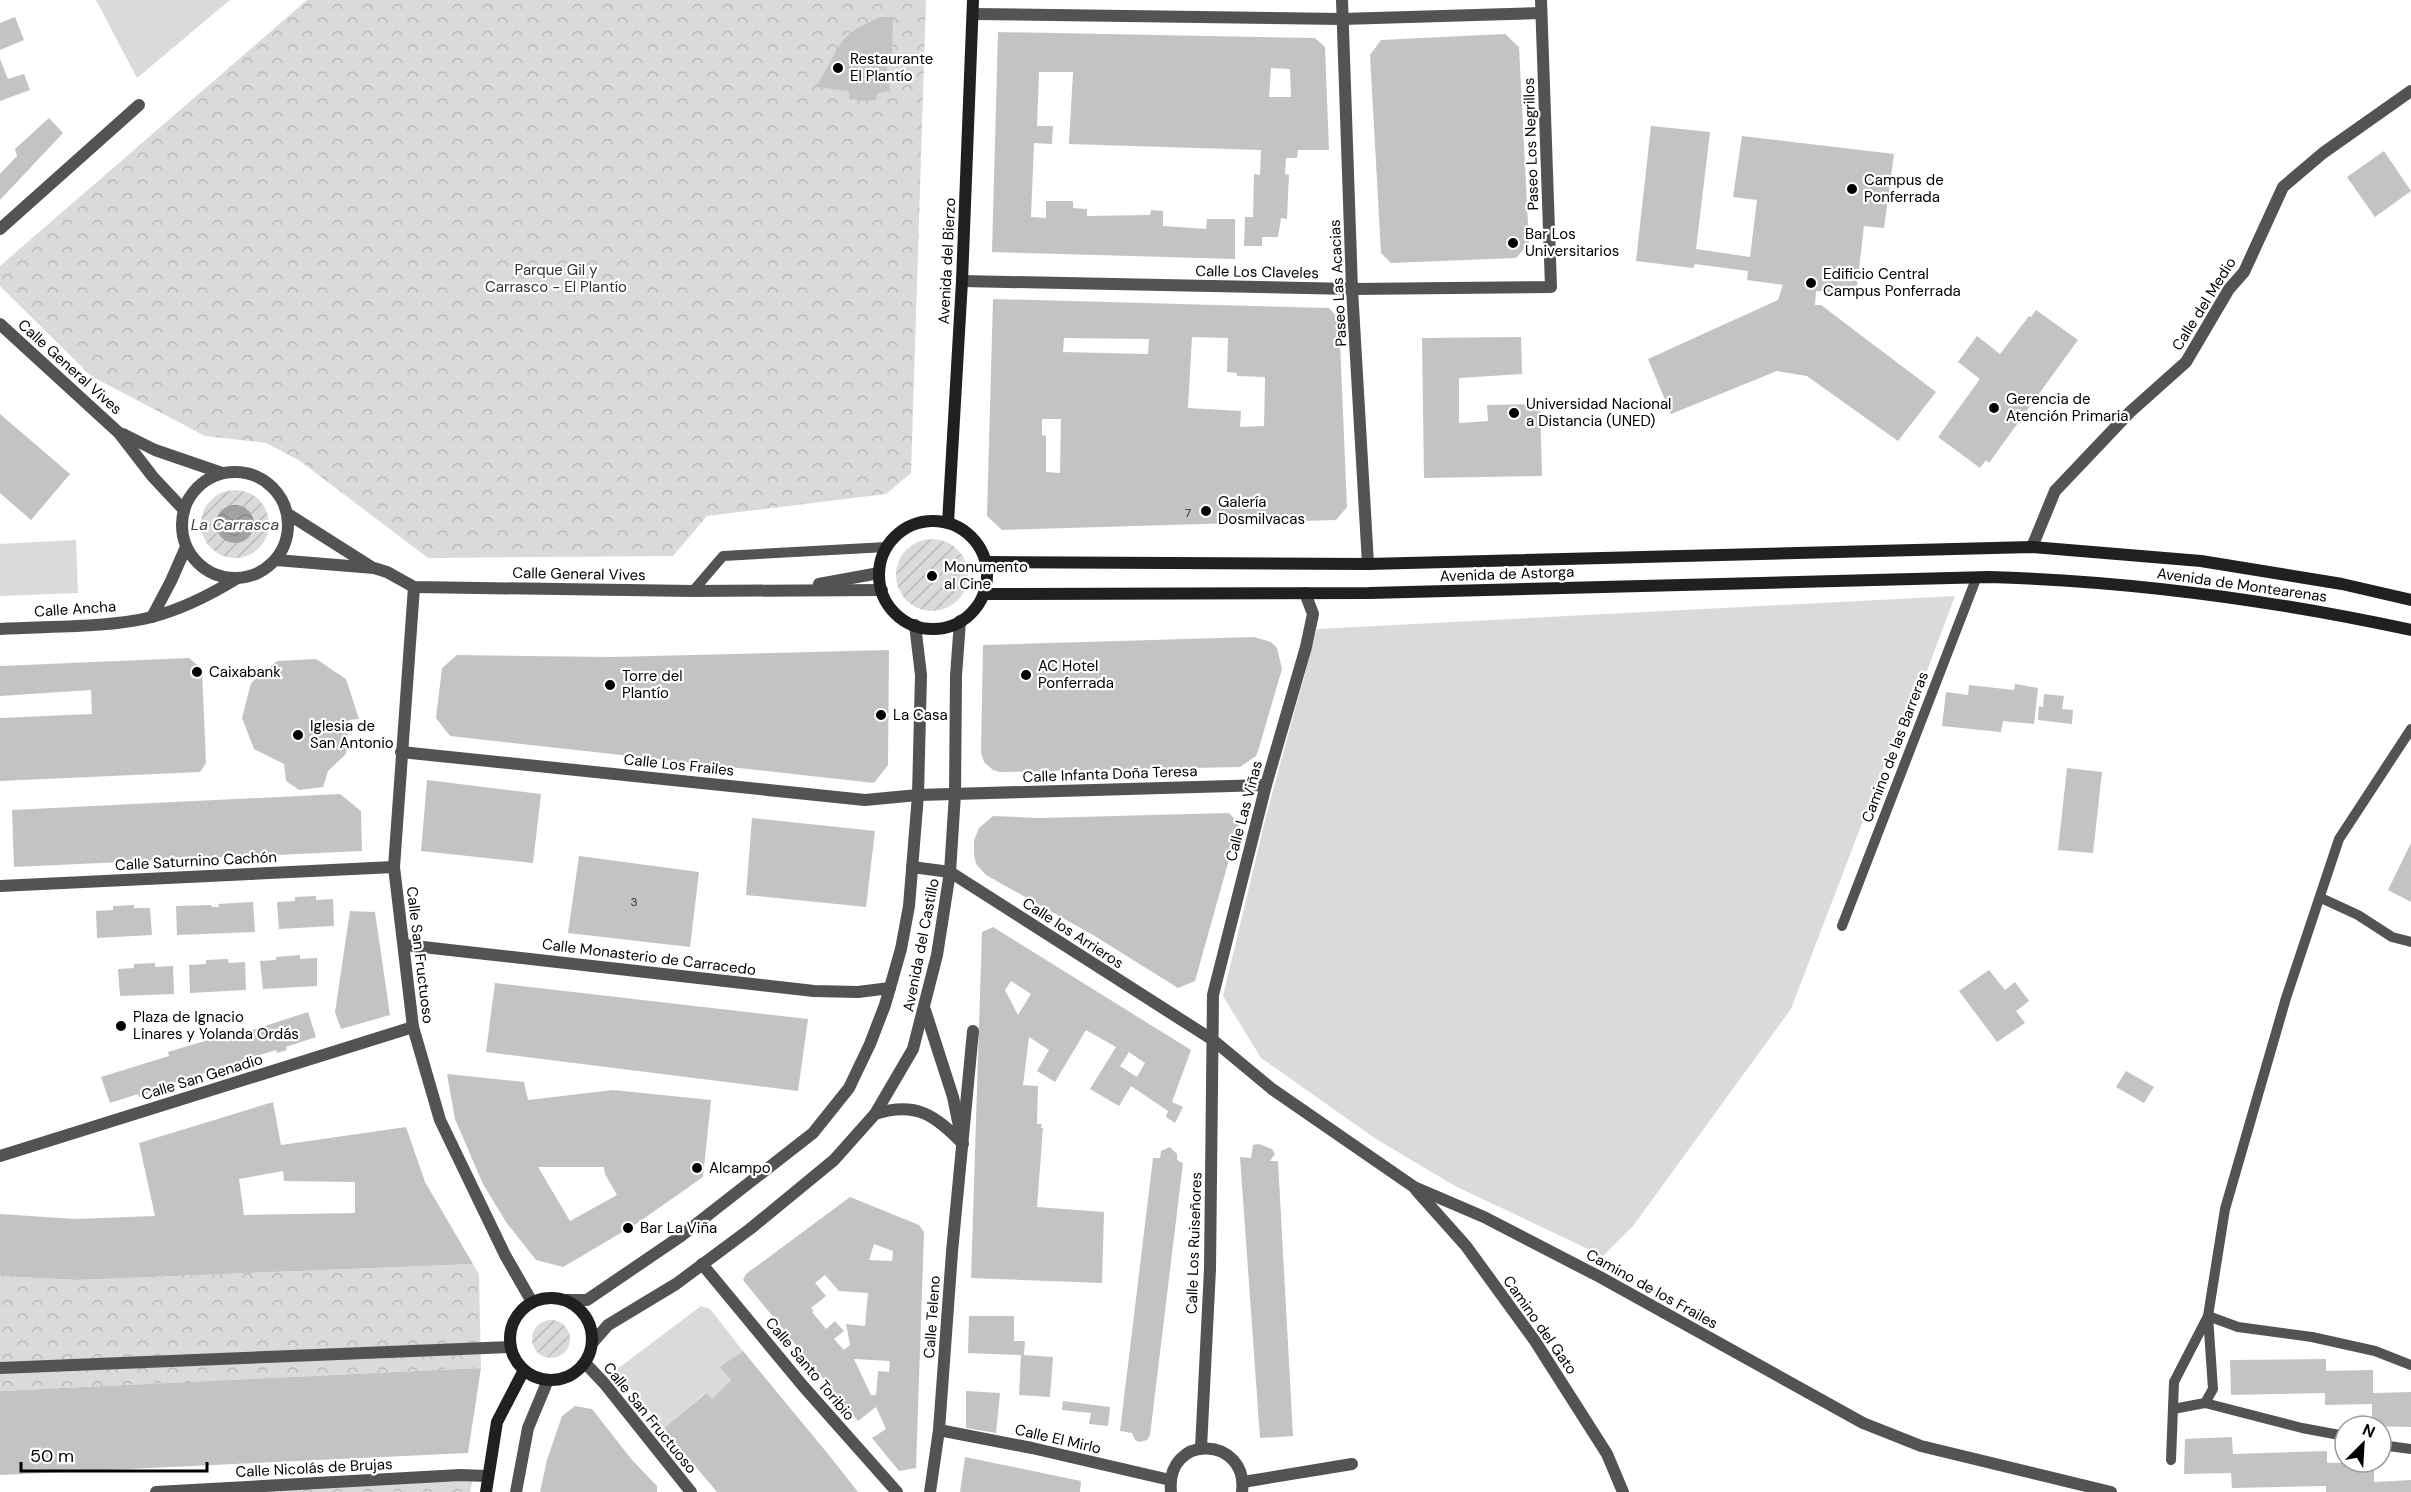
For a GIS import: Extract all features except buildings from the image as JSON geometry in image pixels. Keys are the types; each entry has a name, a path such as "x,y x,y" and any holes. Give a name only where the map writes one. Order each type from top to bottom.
{"main road":[{"name":"Avenida del Bierzo","path":"948,523 962,281 973,0"},
{"path":"931,521 948,523 962,528 981,549 986,562 987,578 984,594 974,610 960,621 938,628 915,626 901,618 889,605 882,590 879,573 881,560 887,547 898,534 913,525 931,521"},
{"name":"Avenida de Astorga","path":"986,562 1368,564 2032,547"},
{"name":"Avenida de Montearenas","path":"2032,547 2201,561 2342,584 2411,600"},
{"name":"Avenida de Astorga","path":"984,594 1305,593 2031,578"},
{"name":"Avenida de Montearenas","path":"2031,578 2195,591 2333,613 2411,630"},
{"path":"555,1298 566,1300 578,1307 592,1329 593,1342 585,1364 575,1373 562,1379 548,1380 535,1377 524,1370 516,1360 511,1347 510,1334 514,1322 522,1310 532,1302 555,1298"},
{"path":"486,1492 497,1422 524,1370"}],"street":[{"name":"Paseo Las Acacias","path":"1342,0 1352,290 1368,564"},
{"name":"Paseo Los Negrillos","path":"1540,0 1551,287"},
{"path":"973,14 1342,20 1541,13"},
{"name":"Calle del Medio","path":"2032,547 2055,491 2130,412 2186,362 2229,289 2244,272 2283,187 2323,153 2411,91"},
{"path":"0,229 139,105"},
{"name":"Calle Los Claveles","path":"962,281 1352,290 1551,287"},
{"name":"Calle General Vives","path":"0,324 119,433 153,477 184,510"},
{"name":"Calle General Vives","path":"119,433 155,450 222,473"},
{"path":"239,472 256,476 270,485 281,498 288,513 287,538 276,560 265,570 251,576 236,579 206,570 186,547 182,535 184,510 198,486 222,473 239,472"},
{"name":"Calle General Vives","path":"288,513 374,568"},
{"path":"152,617 186,547"},
{"name":"Calle General Vives","path":"276,560 374,568 387,572 414,587 693,591 882,590"},
{"name":"Calle General Vives","path":"788,590 879,573"},
{"name":"Calle Ancha","path":"0,629 118,622 152,617 211,595 236,579"},
{"name":"Calle San Fructuoso","path":"414,587 394,867 413,1027 440,1120 505,1255 532,1302"},
{"name":"Calle Las Viñas","path":"1213,1040 1212,995 1266,785 1299,674 1313,614 1305,593"},
{"name":"Avenida del Castillo","path":"593,1342 608,1325 676,1284 805,1186 834,1160 875,1114 913,1049 938,955 950,872 955,794 956,676 960,621"},
{"name":"Avenida del Castillo","path":"566,1300 587,1300 681,1236 813,1133 849,1088 870,1044 890,987 903,938 918,795 921,675 915,626"},
{"name":"Calle Los Frailes","path":"401,752 866,800 955,794"},
{"name":"Calle Infanta Doña Teresa","path":"955,794 1266,785"},
{"name":"Calle Saturnino Cachón","path":"0,886 394,867"},
{"name":"Calle los Arrieros","path":"912,867 950,872 1213,1040"},
{"name":"Calle Monasterio de Carracedo","path":"405,945 814,991 858,992 890,987"},
{"name":"Calle Teleno","path":"925,1010 953,1097 963,1144"},
{"name":"Calle San Genadio","path":"0,1156 413,1027"},
{"name":"Calle Teleno","path":"930,1492 939,1430 952,1252 973,1031"},
{"name":"Camino de los Frailes","path":"1213,1040 1272,1089 1414,1186 1484,1217 1600,1277 1863,1423 1921,1446 2111,1492"},
{"name":"Calle Los Ruiseñores","path":"1201,1448 1210,1269 1213,1040"},
{"path":"875,1114 896,1107 925,1113 949,1130 963,1144"},
{"name":"Camino del Gato","path":"1414,1186 1466,1246 1535,1341 1607,1454 1623,1492"},
{"name":"Calle Santo Toribio","path":"702,1264 803,1386 897,1492"},
{"path":"0,1368 511,1347"},
{"name":"Calle San Fructuoso","path":"585,1364 604,1383 690,1492"},
{"path":"516,1492 528,1428 548,1380"},
{"name":"Calle El Mirlo","path":"939,1430 1032,1448 1170,1486"},
{"path":"1170,1486 1173,1468 1180,1459 1190,1451 1201,1448 1216,1449 1229,1456 1239,1468 1242,1487 1352,1464"},
{"name":"Calle Nicolás de Brujas","path":"156,1492 487,1476"}],"lane":[{"path":"693,591 723,556 887,547"},
{"name":"Camino de las Barreras","path":"1842,926 1976,579"},
{"path":"2205,1403 2213,1389 2208,1316 2225,1209 2286,998 2339,838 2411,729"},
{"path":"2321,898 2358,915 2392,937 2411,942"},
{"path":"2208,1316 2238,1327 2312,1337 2374,1351 2411,1365"},
{"path":"2171,1460 2174,1382 2208,1316"},
{"path":"2173,1409 2205,1403 2333,1433"},
{"path":"2393,1446 2411,1449"}],"green space":[{"path":"96,0 230,0 137,78"},
{"name":"Parque Gil y Carrasco - El Plantío","path":"307,0 926,0 911,473 886,494 707,516 673,556 428,558 300,461 266,443 205,436 91,376 0,286 0,266"},
{"path":"242,490 254,496 263,505 269,517 267,537 259,548 242,558 228,558 211,548 203,537 201,517 211,500 222,492"},
{"path":"932,539 952,545 962,555 968,575 962,595 952,605 932,611 912,605 902,595 896,575 902,555 912,545"},
{"path":"76,540 78,593 0,596 0,544"},
{"path":"1955,596 1918,695 1911,695 1791,1009 1633,1226 1603,1256 1455,1186 1376,1139 1261,1058 1223,996 1266,816 1317,629"},
{"path":"473,1264 479,1274 481,1368 0,1391 0,1276 78,1280"},
{"path":"701,1306 710,1309 743,1351 721,1367 731,1380 712,1399 705,1393 664,1428 616,1370"},
{"path":"551,1320 564,1326 570,1339 564,1352 551,1358 538,1352 532,1339 538,1326"},
{"path":"474,1475 470,1492 156,1492"}],"water":[{"name":"La Carrasca","path":"235,505 248,511 254,524 248,537 235,543 222,537 216,524 222,511"}],"place":[{"name":"Restaurante El Plantío","path":"838,68"},
{"name":"Campus de Ponferrada","path":"1852,189"},
{"name":"Bar Los Universitarios","path":"1513,243"},
{"name":"Edificio Central Campus Ponferrada","path":"1811,283"},
{"name":"Gerencia de Atención Primaria","path":"1994,408"},
{"name":"Universidad Nacional a Distancia (UNED)","path":"1514,413"},
{"name":"Galería Dosmilvacas","path":"1206,511"},
{"name":"Monumento al Cine","path":"932,576"},
{"name":"Caixabank","path":"197,672"},
{"name":"AC Hotel Ponferrada","path":"1026,675"},
{"name":"Torre del Plantío","path":"610,685"},
{"name":"La Casa","path":"881,715"},
{"name":"Iglesia de San Antonio","path":"298,735"},
{"name":"Plaza de Ignacio Linares y Yolanda Ordás","path":"121,1026"},
{"name":"Alcampo","path":"697,1168"},
{"name":"Bar La Viña","path":"628,1228"}]}
